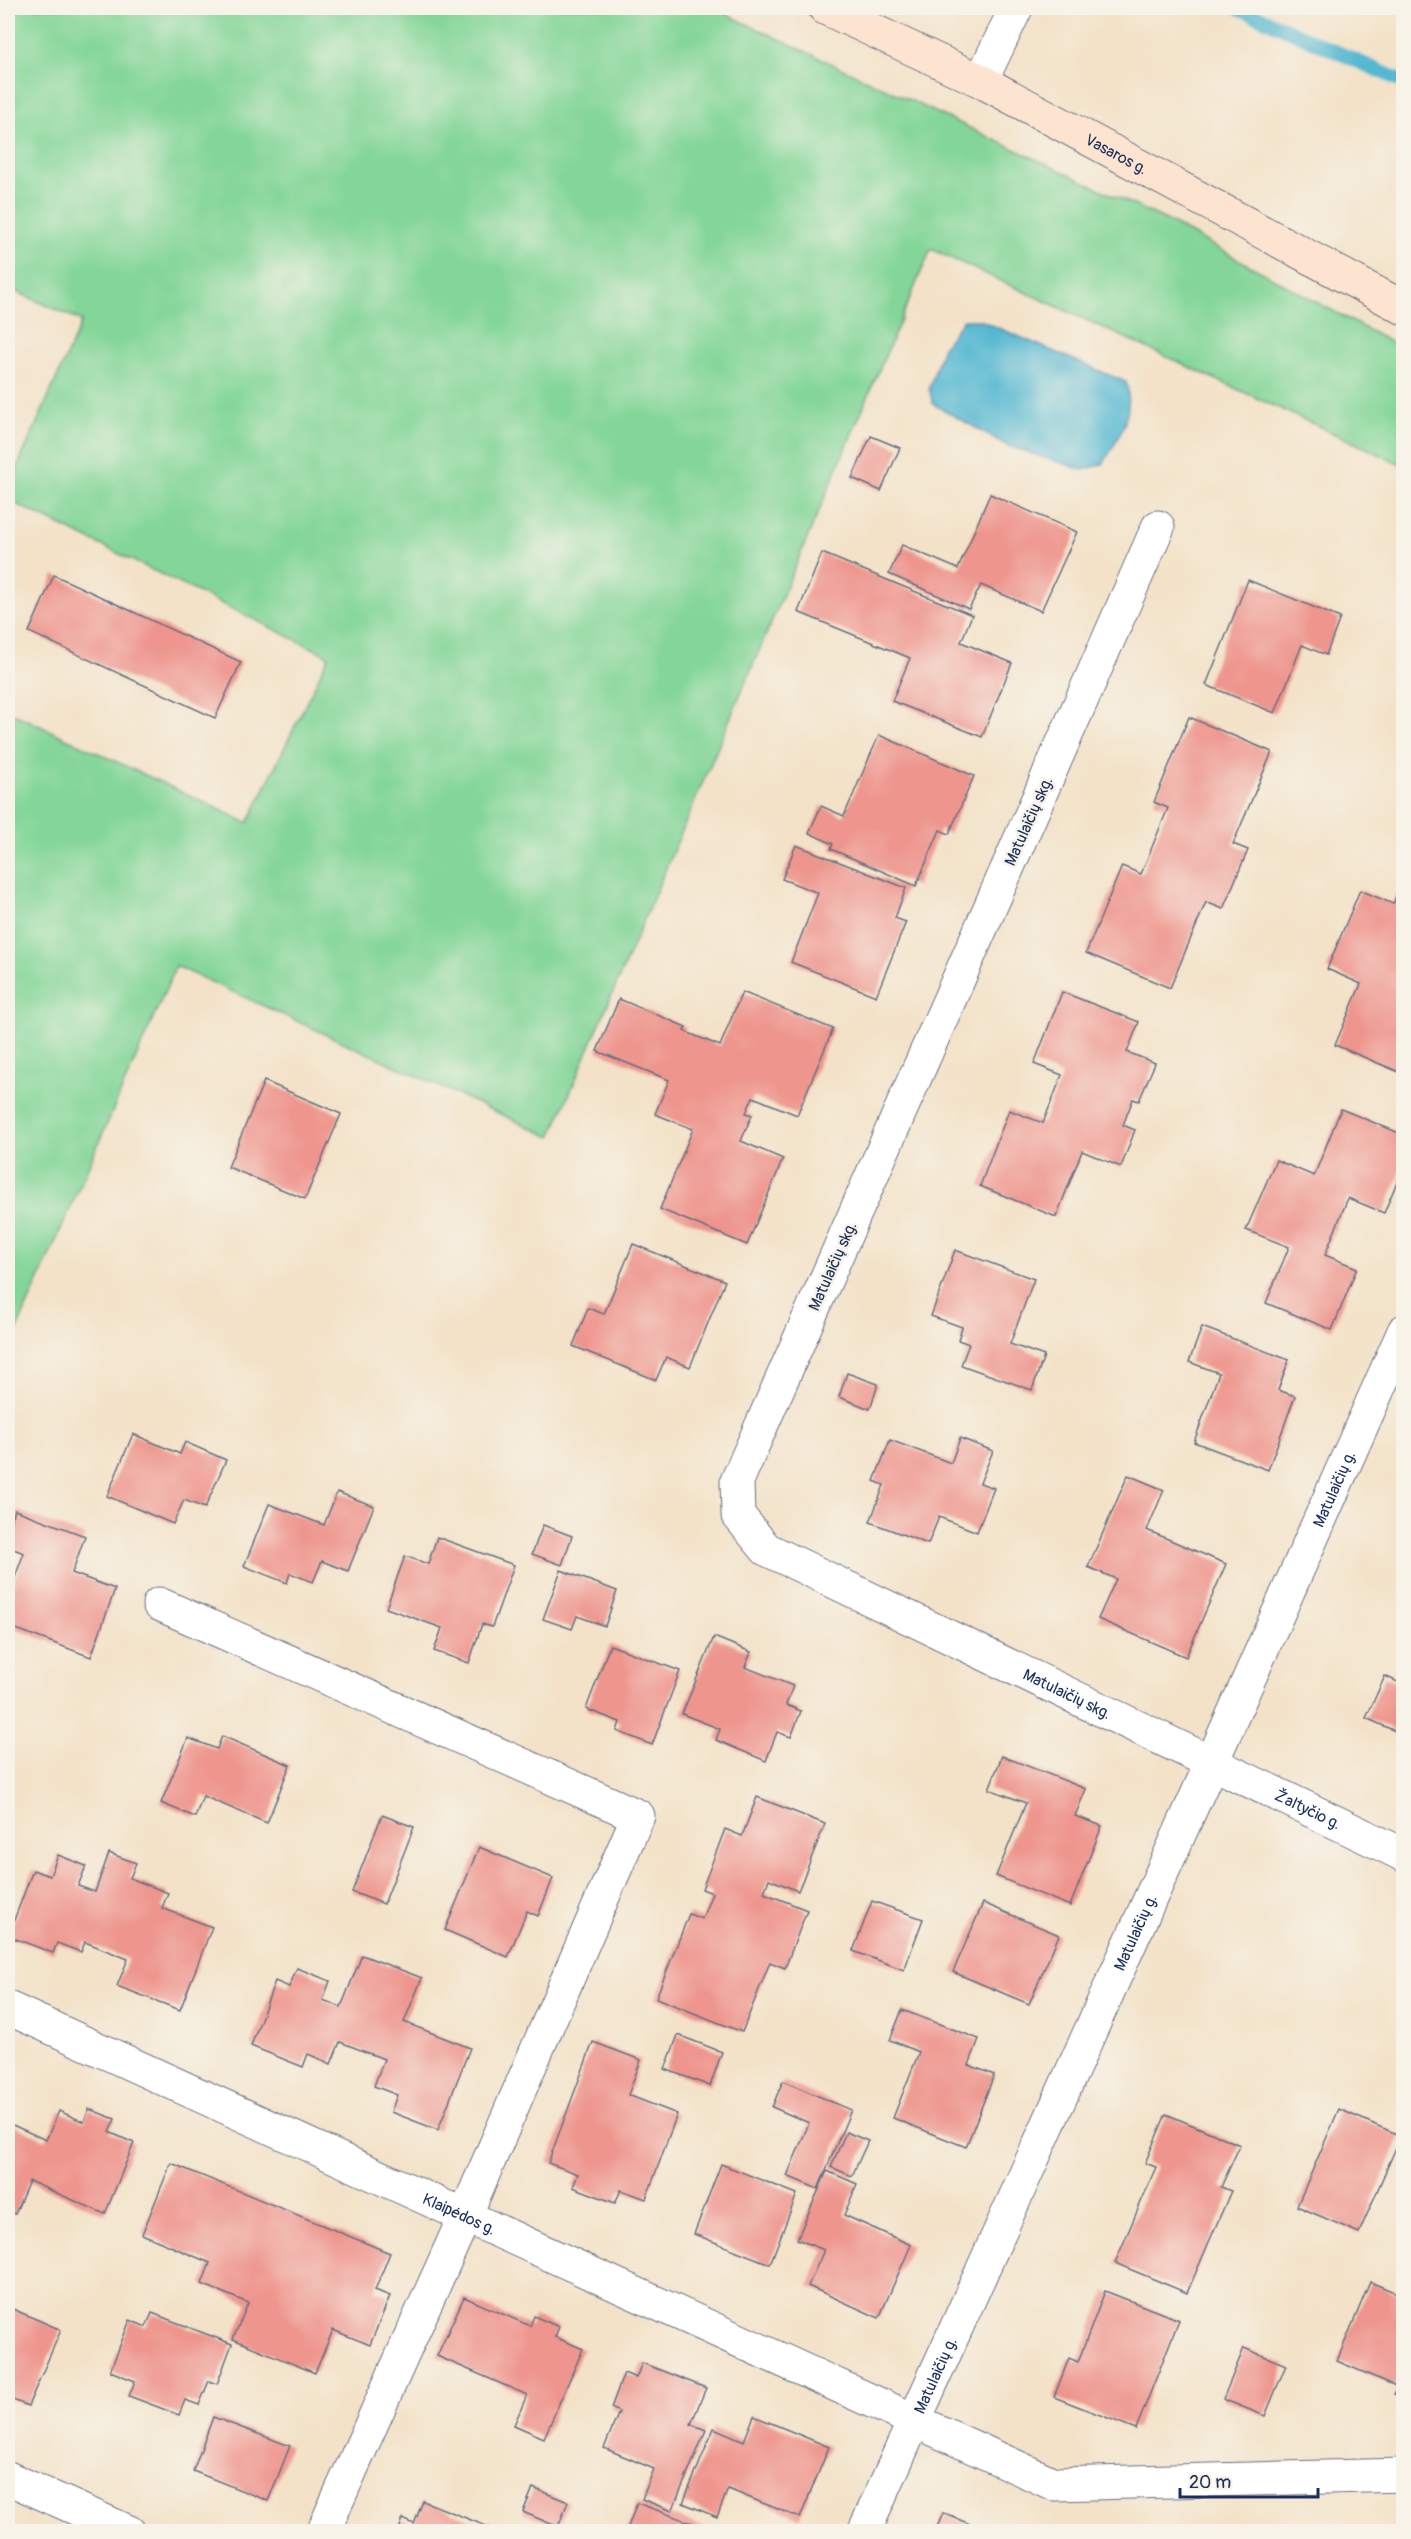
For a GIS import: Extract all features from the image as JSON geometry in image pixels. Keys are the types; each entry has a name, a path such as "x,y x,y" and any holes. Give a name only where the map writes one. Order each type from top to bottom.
{"main road":[{"name":"Vasaros g.","path":"825,8 981,81 1404,308"}],"street":[{"path":"981,81 1016,8"},
{"name":"Matulaičių skg.","path":"1158,527 737,1481 738,1515 766,1549 1211,1764"},
{"name":"Matulaičių g.","path":"864,2532 1404,1331"},
{"path":"159,1604 638,1816 465,2216 322,2532"},
{"name":"Žaltyčio g.","path":"1211,1764 1404,1855"},
{"name":"Klaipėdos g.","path":"8,2008 1054,2484 1404,2475"},
{"path":"8,2478 129,2532"}],"green space":[{"path":"8,8 713,8 1166,220 1403,349 1403,465 931,249 551,1137 176,966 8,1350 8,711 248,823 329,656 8,500 8,488 82,321 8,288"}],"water":[{"path":"963,320 980,320 1126,382 1127,415 1120,435 1103,464 1083,470 1008,446 933,404 929,388 943,347"}],"building":[{"path":"871,436 900,448 881,491 852,478"},
{"path":"990,494 1077,532 1041,611 981,585 969,609 889,574 902,545 958,569"},
{"path":"822,553 972,615 961,642 1012,663 982,737 892,701 910,658 798,612"},
{"path":"54,575 241,662 215,718 29,632"},
{"path":"1248,580 1340,618 1326,655 1302,645 1275,713 1206,685"},
{"path":"1189,717 1272,752 1233,844 1248,850 1223,909 1206,902 1170,988 1086,953 1122,866 1141,874 1168,808 1154,802"},
{"path":"879,735 974,776 949,834 940,830 916,886 831,849 833,844 809,833 821,806 844,816"},
{"path":"796,845 906,888 895,918 906,922 876,996 791,962 818,893 782,879"},
{"path":"1404,878 1404,1074 1335,1045 1361,984 1327,969 1360,890 1393,904"},
{"path":"742,992 833,1029 797,1115 753,1097 746,1113 752,1115 741,1141 783,1159 747,1245 660,1209 693,1129 655,1114 669,1080 597,1051 619,999 686,1027 684,1031 720,1046"},
{"path":"1062,992 1139,1022 1127,1052 1155,1063 1139,1101 1133,1099 1123,1125 1135,1130 1121,1167 1082,1151 1056,1217 980,1186 1009,1110 1043,1123 1062,1075 1034,1064"},
{"path":"264,1081 341,1114 305,1199 228,1167"},
{"path":"1341,1109 1404,1135 1404,1165 1384,1213 1348,1198 1325,1255 1357,1268 1332,1330 1266,1303 1289,1247 1246,1230 1276,1160 1314,1176"},
{"path":"633,1244 725,1281 690,1367 666,1357 656,1380 573,1346 588,1308 604,1314"},
{"path":"955,1250 1034,1279 1010,1344 1044,1356 1032,1390 961,1365 969,1344 958,1340 962,1327 931,1316"},
{"path":"1202,1327 1289,1360 1278,1390 1295,1396 1268,1470 1194,1442 1219,1373 1189,1362"},
{"path":"847,1373 878,1384 870,1409 839,1397"},
{"path":"133,1434 180,1454 185,1442 226,1460 205,1508 184,1500 173,1524 107,1496"},
{"path":"960,1438 993,1451 980,1483 994,1488 977,1532 939,1517 928,1544 870,1522 884,1485 874,1481 890,1440 951,1463"},
{"path":"1128,1475 1164,1490 1147,1530 1226,1564 1186,1657 1098,1619 1116,1579 1088,1567"},
{"path":"337,1492 374,1506 348,1571 322,1561 313,1582 290,1573 287,1583 244,1566 269,1504 324,1525"},
{"path":"15,1510 85,1536 72,1573 115,1589 91,1657 8,1626 8,1596 24,1553 8,1547 8,1530"},
{"path":"543,1525 572,1536 562,1565 532,1554"},
{"path":"437,1537 514,1565 492,1627 482,1624 469,1663 434,1651 442,1628 386,1608 405,1556 428,1564"},
{"path":"561,1570 617,1591 605,1626 577,1616 572,1629 543,1619"},
{"path":"714,1637 751,1652 745,1667 793,1686 786,1705 801,1711 791,1737 777,1732 766,1761 716,1740 720,1729 682,1714"},
{"path":"610,1645 680,1671 652,1745 617,1731 620,1722 586,1709"},
{"path":"1385,1676 1404,1685 1404,1735 1366,1718"},
{"path":"222,1736 290,1765 267,1823 203,1796 195,1817 161,1803 188,1738 217,1749"},
{"path":"1002,1756 1086,1789 1075,1816 1102,1826 1070,1906 996,1876 1026,1803 989,1789"},
{"path":"757,1797 825,1824 798,1891 769,1879 764,1893 807,1910 785,1968 770,1962 742,2032 656,1998 689,1914 702,1919 712,1893 702,1889 725,1829 742,1836"},
{"path":"382,1815 414,1827 384,1904 352,1892"},
{"path":"479,1847 553,1878 538,1916 527,1911 508,1957 445,1930"},
{"path":"109,1853 136,1863 130,1878 168,1893 162,1908 212,1927 180,2010 117,1986 128,1959 85,1942 81,1952 57,1943 53,1953 8,1936 33,1870 50,1876 58,1855 86,1866 78,1886 95,1892"},
{"path":"872,1901 923,1919 904,1970 853,1951"},
{"path":"983,1903 1059,1935 1029,2004 953,1972"},
{"path":"362,1955 422,1978 404,2022 470,2048 438,2130 391,2112 397,2095 374,2086 384,2059 340,2042 331,2064 308,2054 303,2067 251,2046 275,1981 289,1987 297,1968 330,1981 323,2000 341,2007"},
{"path":"902,2010 979,2039 969,2065 994,2075 966,2147 893,2118 919,2052 890,2040"},
{"path":"678,2035 722,2052 710,2086 665,2069"},
{"path":"593,2042 641,2060 628,2095 677,2114 646,2199 621,2190 615,2203 573,2187 578,2174 548,2163"},
{"path":"783,2081 851,2110 818,2189 787,2176 809,2123 772,2107"},
{"path":"89,2109 115,2119 109,2132 134,2143 105,2214 29,2181 15,2214 8,2211 8,2123 46,2140 59,2111 84,2122"},
{"path":"1339,2109 1401,2136 1359,2233 1297,2206"},
{"path":"1166,2114 1240,2145 1221,2187 1231,2191 1187,2293 1115,2263 1156,2167 1145,2163"},
{"path":"846,2132 868,2141 852,2176 831,2167"},
{"path":"171,2163 390,2253 375,2290 390,2296 370,2345 333,2330 315,2373 233,2339 248,2303 202,2284 210,2263 142,2234"},
{"path":"721,2164 797,2194 770,2264 694,2234"},
{"path":"827,2171 857,2184 844,2215 911,2245 879,2318 808,2286 824,2250 797,2239"},
{"path":"1370,2282 1404,2296 1404,2398 1394,2394 1398,2387 1337,2361"},
{"path":"1105,2291 1179,2320 1136,2429 1054,2397 1069,2358 1078,2362"},
{"path":"464,2297 530,2326 534,2316 559,2327 555,2337 583,2349 544,2438 514,2425 527,2395 437,2356"},
{"path":"8,2307 61,2330 28,2406 8,2398"},
{"path":"152,2313 232,2344 217,2384 209,2381 199,2405 185,2400 179,2415 129,2396 135,2381 110,2371 130,2320 146,2327"},
{"path":"1244,2348 1286,2365 1265,2416 1223,2399"},
{"path":"642,2363 706,2388 691,2424 706,2430 672,2511 642,2499 654,2469 604,2448 619,2412 611,2408 624,2373 636,2378"},
{"path":"754,2416 829,2447 800,2518 728,2489 717,2517 683,2503 714,2428 744,2441"},
{"path":"213,2417 290,2446 268,2501 193,2471"},
{"path":"533,2488 568,2502 558,2527 523,2512"},
{"path":"423,2501 499,2532 398,2532 403,2519 414,2524"},
{"path":"637,2503 714,2531 714,2532 626,2532"},
{"path":"943,2513 987,2531 987,2532 935,2532"}],"waterway":[{"path":"1239,8 1404,82"}]}
